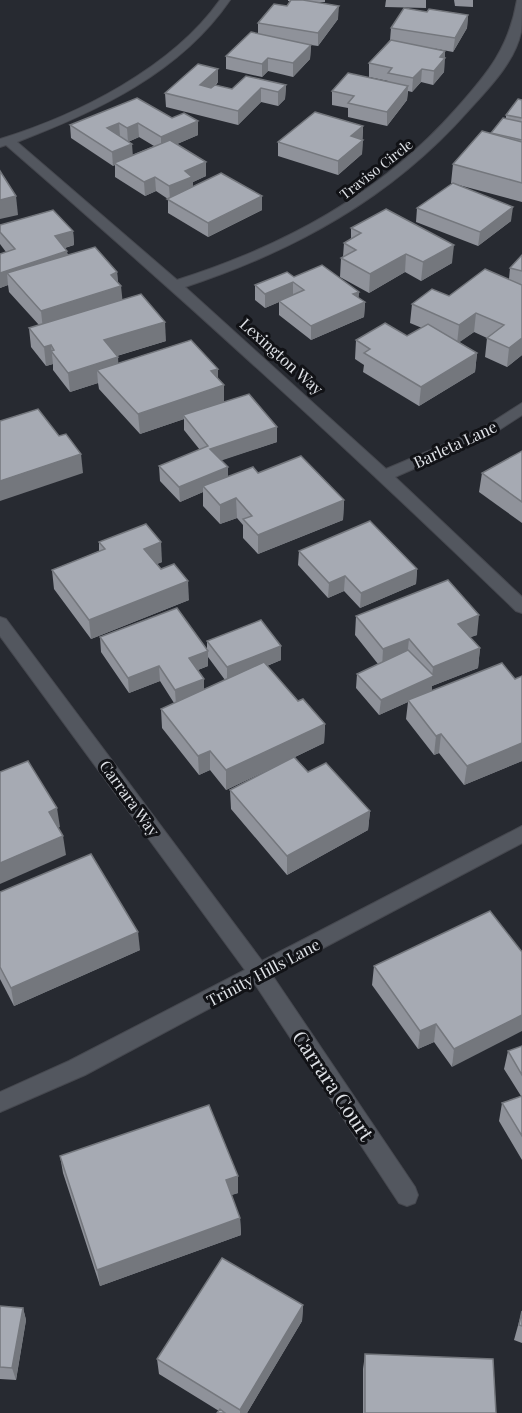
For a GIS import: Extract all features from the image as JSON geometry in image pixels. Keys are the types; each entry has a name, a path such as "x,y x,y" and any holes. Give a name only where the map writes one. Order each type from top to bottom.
{"street":[{"path":"5,142 109,98 181,50 214,18 225,0"},
{"name":"Traviso Circle","path":"177,285 230,270 279,249 353,208 410,165 462,111 509,53 518,33 522,0"},
{"name":"Lexington Way","path":"5,142 177,285 386,475 522,607"},
{"name":"Barleta Lane","path":"386,475 488,431 522,408"},
{"name":"Carrara Way","path":"0,623 260,974"},
{"name":"Trinity Hills Lane","path":"0,1102 77,1068 260,974 522,834"},
{"name":"Carrara Court","path":"260,974 407,1195"}],"building":[{"path":"291,0 339,6 318,33 258,23 274,4 287,6"},
{"path":"404,8 468,15 455,38 391,28"},
{"path":"251,32 311,45 293,63 268,58 262,64 226,56"},
{"path":"391,40 445,51 440,57 445,58 434,71 422,69 413,78 388,73 392,68 369,63"},
{"path":"198,64 218,69 200,85 211,88 215,85 232,89 246,76 286,85 278,92 261,88 238,111 165,93"},
{"path":"348,73 408,86 387,112 348,103 354,96 332,91"},
{"path":"137,98 172,118 184,113 198,121 161,137 138,123 127,128 119,123 107,128 132,144 112,152 70,125"},
{"path":"518,99 522,100 522,118 506,115"},
{"path":"315,112 363,126 351,136 363,140 338,161 278,142"},
{"path":"503,118 522,122 522,140 491,133"},
{"path":"482,131 522,142 522,183 453,164"},
{"path":"170,140 206,162 185,171 192,177 169,186 155,177 144,182 114,163"},
{"path":"0,171 16,196 0,200"},
{"path":"221,173 262,196 208,223 167,199"},
{"path":"453,183 513,207 480,232 417,208"},
{"path":"386,209 454,245 423,262 406,254 370,274 341,258 356,250 344,243 361,233 351,228"},
{"path":"53,210 73,231 55,236 67,251 0,273 0,254 15,249 0,232 0,225"},
{"path":"95,247 117,272 111,275 121,286 41,311 7,273"},
{"path":"522,255 522,271 510,268"},
{"path":"322,265 359,292 353,294 365,302 311,326 279,301 304,290 293,282 265,294 255,285 287,272 294,277"},
{"path":"485,269 522,285 522,338 509,348 487,338 504,325 476,313 459,325 412,304 432,289 449,296"},
{"path":"141,294 165,322 104,340 118,357 68,373 51,351 54,350 51,345 44,347 29,328"},
{"path":"385,323 407,336 428,324 477,353 421,387 364,353 370,349 356,340"},
{"path":"191,340 218,369 211,371 224,385 138,414 97,370"},
{"path":"249,394 277,427 210,449 228,467 179,487 159,466 208,446 183,415"},
{"path":"38,409 59,436 66,434 81,454 0,481 0,421"},
{"path":"522,451 522,502 482,473"},
{"path":"301,456 344,500 258,535 243,519 252,516 236,498 220,505 203,486 253,467 258,473"},
{"path":"370,521 417,569 361,593 345,576 329,583 299,551"},
{"path":"146,524 161,542 144,549 161,569 174,564 188,581 89,620 52,570 105,549 99,542"},
{"path":"448,580 479,615 458,624 480,648 433,667 409,639 383,649 356,616"},
{"path":"177,608 208,651 189,658 204,679 175,690 159,666 128,678 100,637"},
{"path":"261,620 281,646 227,667 207,641"},
{"path":"408,650 434,676 381,700 357,674"},
{"path":"264,662 298,701 303,699 325,724 226,770 210,751 198,756 161,709"},
{"path":"502,663 515,679 522,676 522,743 467,766 441,734 436,736 408,700"},
{"path":"294,757 308,772 326,763 370,811 287,856 230,790"},
{"path":"28,761 57,808 49,812 63,836 0,863 0,772"},
{"path":"91,854 138,932 11,988 0,967 0,892"},
{"path":"490,911 522,952 522,1015 454,1049 436,1024 420,1031 374,966"},
{"path":"522,1046 522,1075 508,1051"},
{"path":"522,1096 522,1136 502,1103"},
{"path":"209,1105 238,1176 226,1180 240,1218 97,1270 60,1156"},
{"path":"222,1258 303,1305 240,1410 157,1359"},
{"path":"0,1306 23,1308 12,1368 0,1367"},
{"path":"365,1354 493,1359 496,1413 365,1413"}]}
